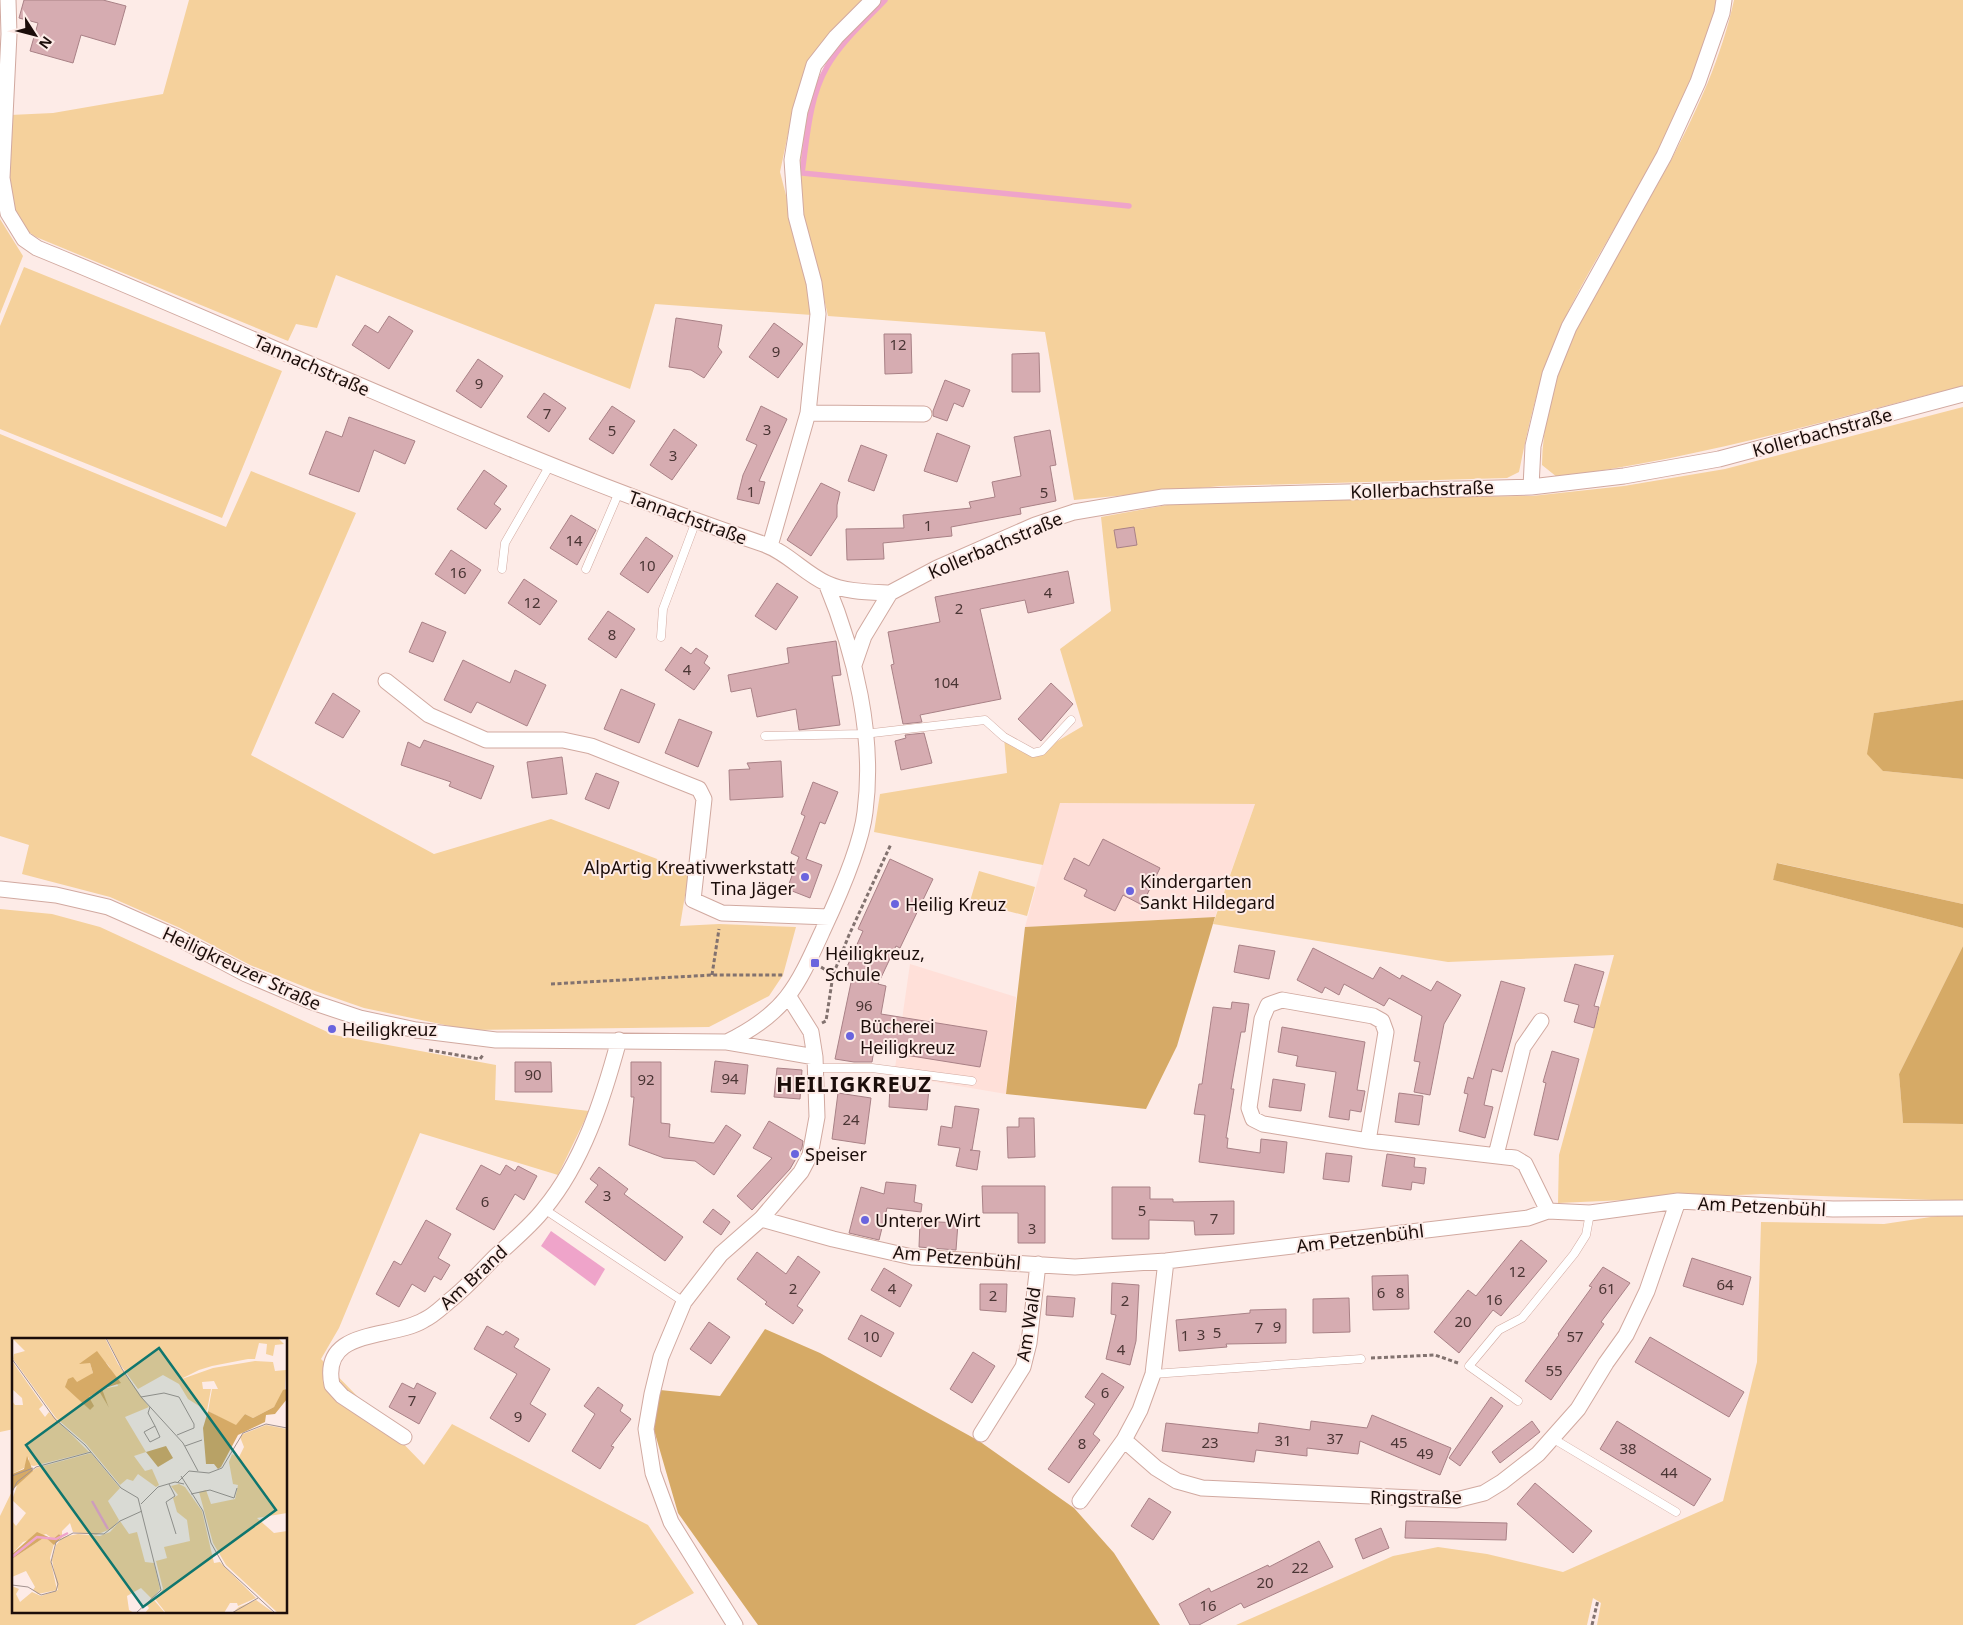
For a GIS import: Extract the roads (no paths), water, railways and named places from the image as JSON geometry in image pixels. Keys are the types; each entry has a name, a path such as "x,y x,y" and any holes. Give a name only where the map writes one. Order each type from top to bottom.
{"street":[{"name":"Tannachstraße","path":"8,0 9,34 2,178 8,213 24,239 37,248 550,465 696,522 770,546 826,583 860,592 890,593"},
{"path":"770,546 808,413 818,314 814,283 796,216 792,160 800,111 814,65 836,38 873,0"},
{"path":"1531,486 1533,446 1550,374 1562,342 1592,282 1664,156 1698,82 1722,13 1724,0"},
{"name":"Kollerbachstraße","path":"890,593 937,568 1043,522 1074,512 1163,497 1531,486 1624,476 1719,459 1963,394"},
{"path":"808,413 924,414"},
{"path":"826,583 842,622 854,665"},
{"name":"Heiligkreuzer Straße","path":"727,1042 751,1030 789,997 830,917 860,837 865,814 869,769 854,665 864,636 890,593"},
{"path":"386,681 430,715 486,740 563,740 591,746 700,789 704,799 693,900 722,913 830,917"},
{"name":"Heiligkreuzer Straße","path":"0,889 56,894 108,908 176,937 254,977 312,1002 360,1018 416,1030 496,1040 727,1042 815,1062"},
{"path":"735,1625 670,1522 653,1473 646,1429 661,1357 684,1302 721,1254 761,1219 802,1172 810,1155 817,1117 815,1062 810,1032 789,997"},
{"path":"1368,1141 1386,1032 1382,1022 1373,1016 1282,1000 1268,1005 1262,1019 1249,1108 1253,1119 1263,1124 1368,1141 1515,1158 1525,1164 1548,1211"},
{"path":"1496,1156 1523,1047 1542,1021"},
{"name":"Am Brand","path":"404,1437 342,1396 332,1385 330,1366 334,1354 345,1345 363,1338 424,1321 464,1290 544,1209 587,1137 619,1040"},
{"name":"Am Petzenbühl","path":"761,1219 833,1239 912,1257 1075,1267 1166,1262 1528,1218 1548,1211 1590,1213 1678,1201 1833,1209 1963,1208"},
{"name":"Ringstraße","path":"1124,1440 1177,1481 1202,1488 1440,1500 1456,1500 1484,1493 1502,1482 1538,1454 1578,1409 1606,1363 1626,1335 1647,1291 1678,1201"},
{"path":"1080,1501 1124,1440 1140,1410 1153,1374 1166,1262"},
{"name":"Am Wald","path":"981,1434 1023,1367 1029,1342 1038,1264"}],"lane":[{"path":"502,569 505,543 550,465"},
{"path":"586,568 620,492"},
{"path":"661,637 663,609 696,522"},
{"path":"765,736 864,734 985,720 1004,737 1033,753 1042,751 1071,720"},
{"path":"815,1062 972,1081"},
{"path":"544,1209 684,1302"},
{"path":"1518,1401 1469,1366 1500,1330 1522,1318 1574,1254 1586,1235 1590,1213"},
{"path":"1153,1374 1361,1358"},
{"path":"1552,1438 1676,1512"}],"waterway":[{"path":"885,0 839,49 821,79 812,105 802,173 1129,206"}],"place":[{"name":"AlpArtig Kreativwerkstatt Tina Jäger","path":"805,877"},
{"name":"Kindergarten Sankt Hildegard","path":"1130,891"},
{"name":"Heilig Kreuz","path":"895,904"},
{"name":"Heiligkreuz, Schule","path":"815,963"},
{"name":"Heiligkreuz","path":"332,1029"},
{"name":"Bücherei Heiligkreuz","path":"850,1036"},
{"name":"Speiser","path":"795,1154"},
{"name":"Unterer Wirt","path":"865,1220"}],"district":[{"name":"HEILIGKREUZ","path":"854,1083"}]}
